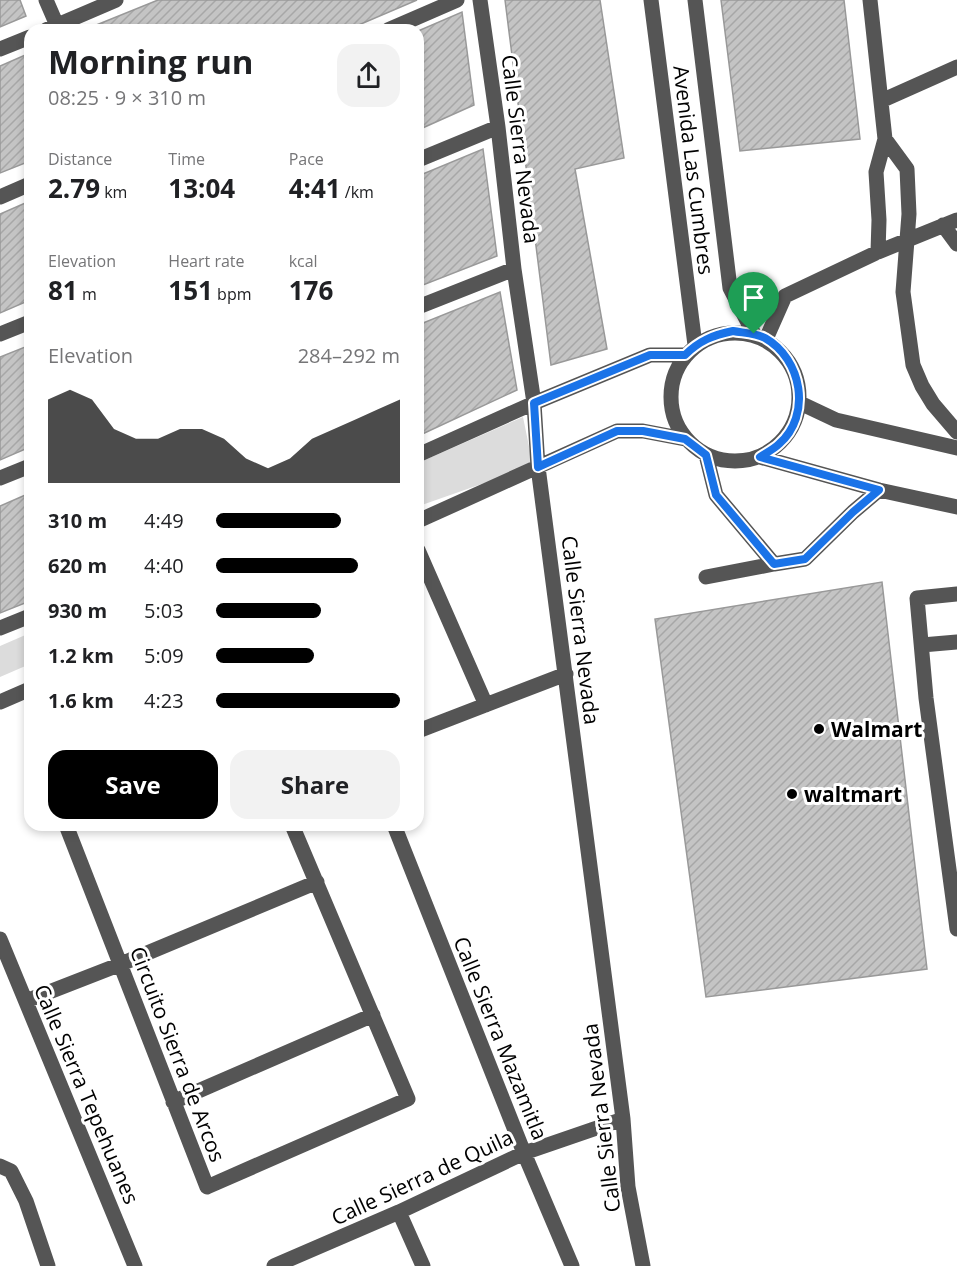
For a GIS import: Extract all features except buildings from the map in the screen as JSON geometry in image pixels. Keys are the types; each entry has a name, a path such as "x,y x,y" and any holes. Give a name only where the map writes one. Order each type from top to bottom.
{"street":[{"path":"46,0 53,24"},
{"path":"63,24 116,0"},
{"path":"402,24 457,0"},
{"name":"Calle Sierra Nevada","path":"480,0 498,127 514,269 534,403 538,467 623,1119 628,1187 643,1266"},
{"name":"Avenida Las Cumbres","path":"651,0 690,350"},
{"name":"Avenida Las Cumbres","path":"695,0 730,288 760,336"},
{"path":"870,0 885,139 876,172 878,252"},
{"path":"0,49 24,39"},
{"path":"881,101 957,67"},
{"path":"424,158 498,127"},
{"path":"885,139 907,169 909,214 903,292 913,365 933,404 957,432"},
{"path":"0,196 24,186"},
{"path":"760,336 785,296 878,252 950,222 957,244"},
{"path":"424,305 514,269"},
{"path":"0,334 24,324"},
{"path":"424,452 650,355 690,350 713,335 733,331 760,336 785,355 797,377 800,402 794,425 780,444 760,457 740,462 720,460 706,455 685,439 643,431 617,431 424,518"},
{"path":"685,439 672,412 672,382 690,350"},
{"path":"800,402 836,420 957,448"},
{"path":"706,455 716,495 774,564"},
{"path":"760,457 879,490 957,507"},
{"path":"0,478 24,468"},
{"path":"706,577 805,559 879,490"},
{"path":"424,564 486,705"},
{"path":"957,594 917,598 926,698 954,888 957,929"},
{"path":"0,628 24,618"},
{"path":"922,645 957,642"},
{"path":"424,729 566,674"},
{"path":"0,702 24,692"},
{"name":"Circuito Sierra de Arcos","path":"68,831 207,1187 408,1099 295,831"},
{"name":"Calle Sierra Mazamitla","path":"396,831 524,1153 572,1266"},
{"path":"26,1001 121,964 316,882"},
{"name":"Calle Sierra Tepehuanes","path":"0,939 135,1266"},
{"path":"173,1102 373,1015"},
{"name":"Calle Sierra de Quila","path":"274,1266 399,1212 524,1153 623,1119"},
{"path":"0,1166 11,1171 26,1201 48,1266"},
{"path":"399,1212 423,1266"}],"shaded area":[{"path":"523,417 533,466 424,504 424,460"},
{"path":"24,636 24,667 0,677 0,646"}],"place":[{"name":"Walmart","path":"819,729"},
{"name":"waltmart","path":"792,794"}],"route":[{"path":"733,331 754,334 766,339 785,355 797,377 800,402 794,425 780,444 760,457 879,490 805,559 774,564 716,495 706,455 685,439 643,431 617,431 538,467 534,403 650,355 685,355 695,345 713,335 733,331"}]}
